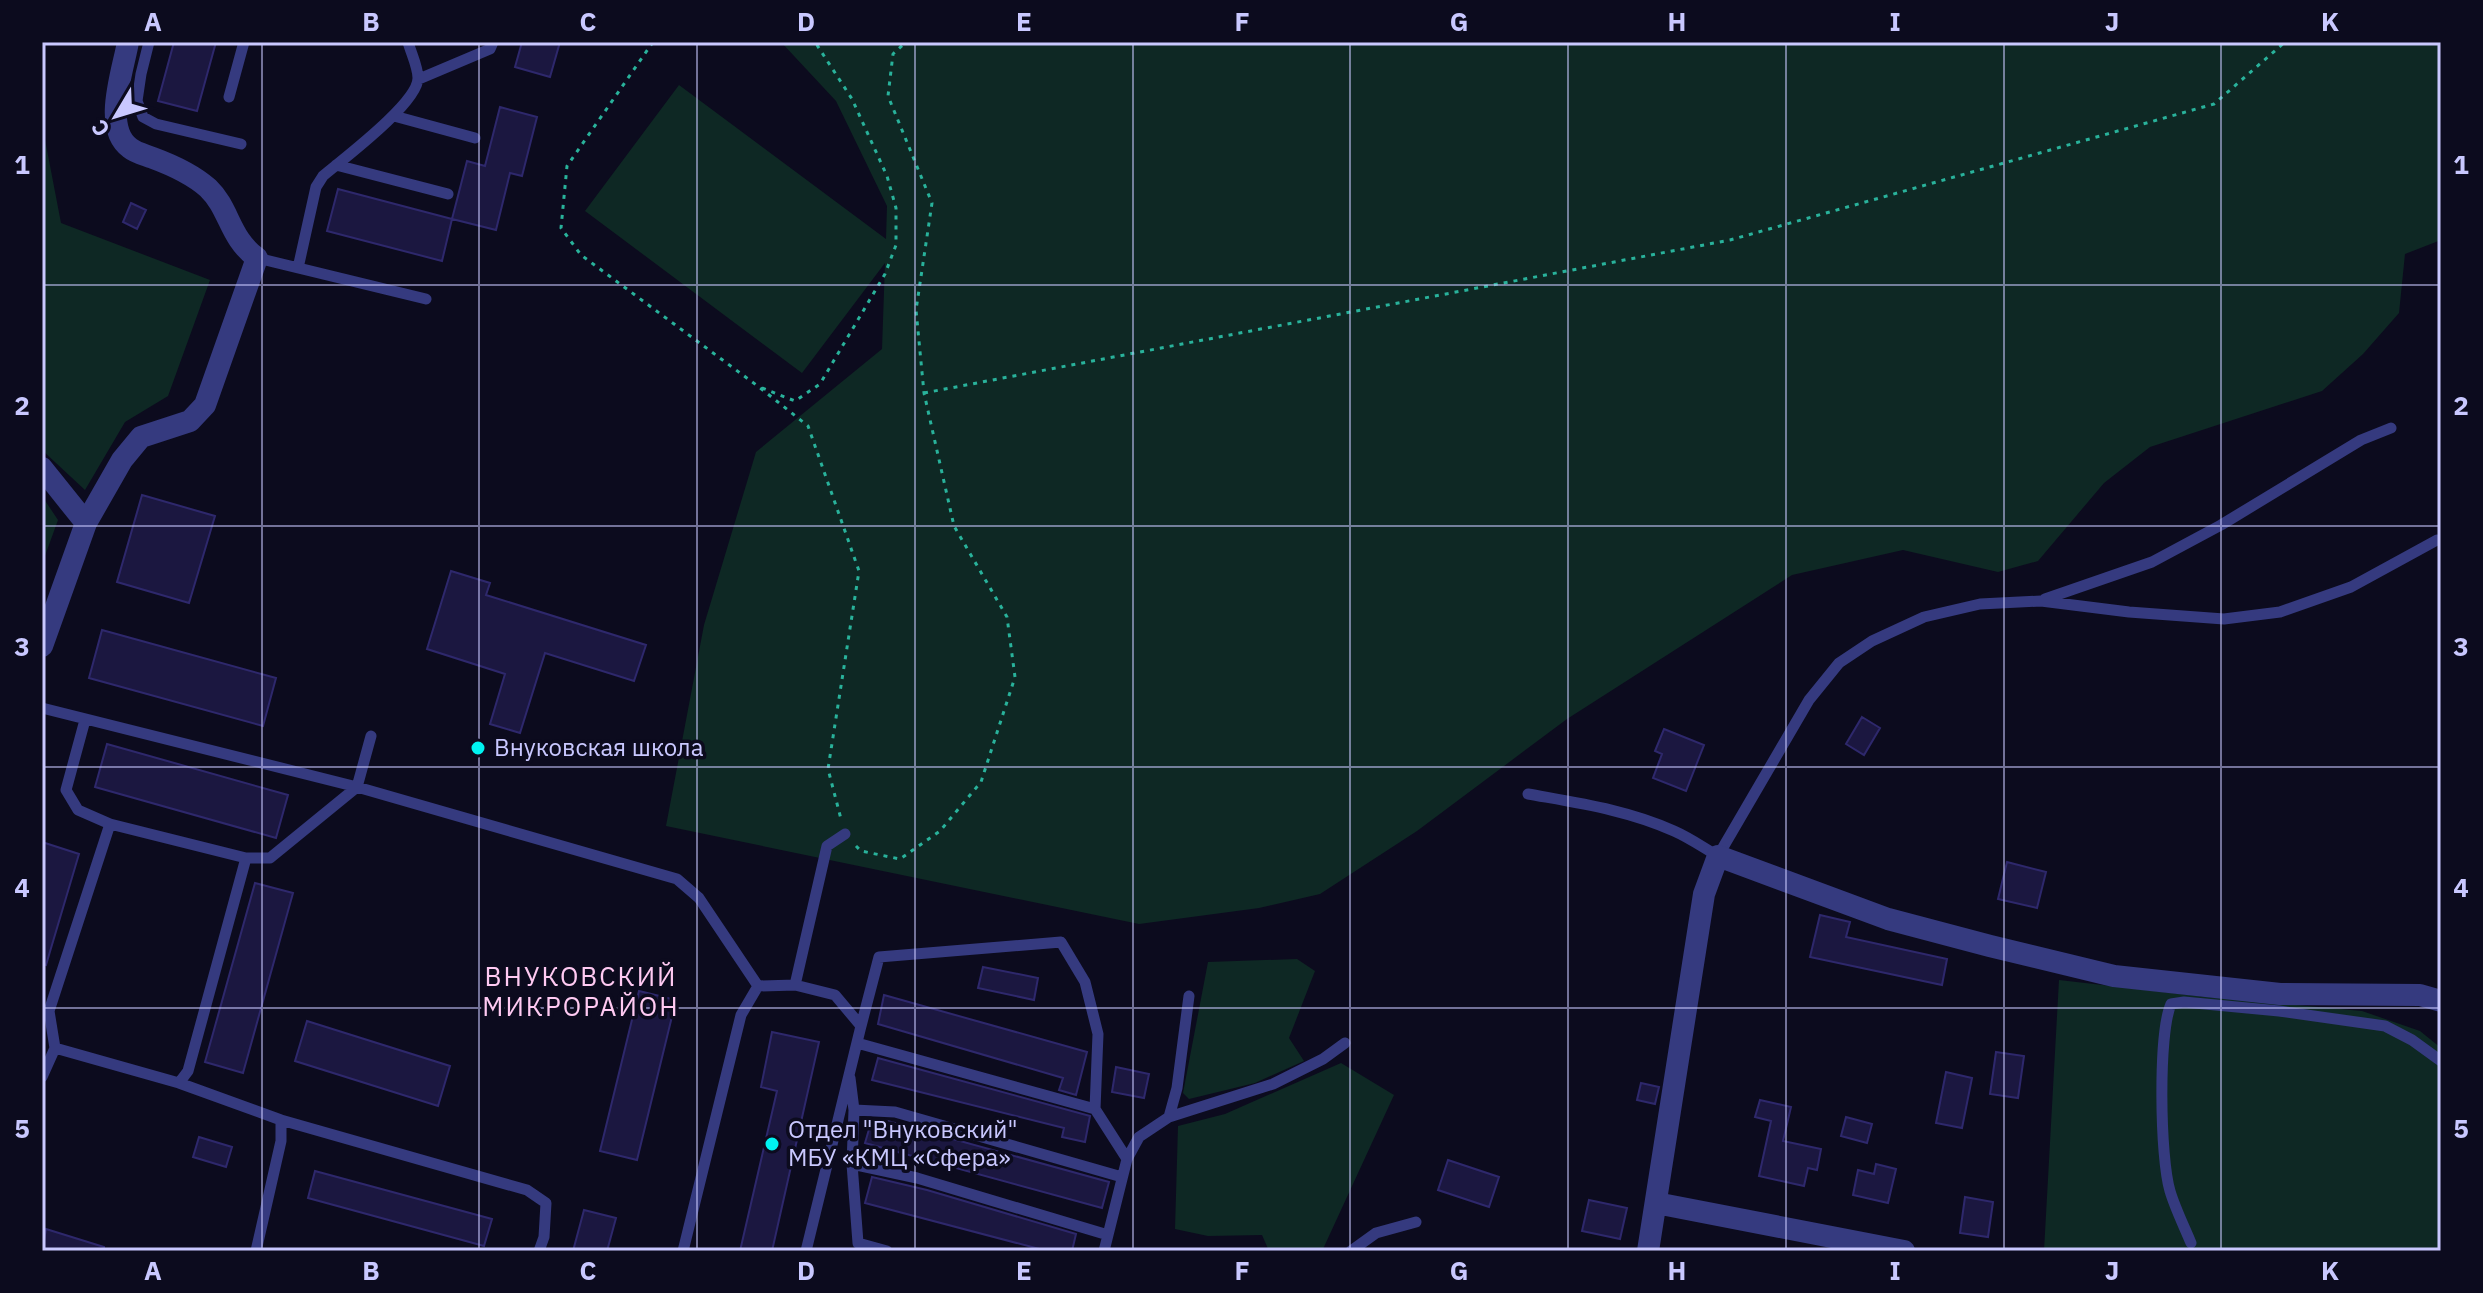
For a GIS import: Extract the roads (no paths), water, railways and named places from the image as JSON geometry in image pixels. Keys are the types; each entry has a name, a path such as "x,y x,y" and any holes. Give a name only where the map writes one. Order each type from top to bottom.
{"street":[{"path":"42,646 86,523 122,460 141,437 190,421 205,405 257,258 238,241 222,207 208,188 177,167 130,149 119,135 114,114 128,42"},
{"path":"42,468 86,523"},
{"path":"1648,1251 1704,894 1718,856 1888,919 2114,976 2280,994 2420,995 2441,1001"},
{"path":"1656,1203 1904,1251"}],"lane":[{"path":"149,42 137,101 143,117 156,124 241,144"},
{"path":"229,97 244,42"},
{"path":"298,268 316,187 323,176 394,116 415,90 419,79 408,42"},
{"path":"419,79 490,49 493,42"},
{"path":"394,116 475,138"},
{"path":"336,165 448,194"},
{"path":"257,258 426,299"},
{"path":"2041,601 2152,562 2221,525 2361,440 2391,428"},
{"path":"1528,794 1613,810 1645,820 1676,832 1718,856 1809,700 1839,663 1872,641 1924,617 1980,604 2041,601 2224,619 2280,612 2351,587 2437,540"},
{"path":"42,708 357,787 677,879 699,898 758,986"},
{"path":"85,720 66,790 78,810 110,824 246,858 270,858 357,787 371,736"},
{"path":"42,1077 55,1048 49,1011 110,824"},
{"path":"795,985 827,846 845,834"},
{"path":"179,1083 188,1071 246,858"},
{"path":"806,1251 879,957 1061,942 1085,982 1098,1034 1095,1109 1127,1159"},
{"path":"758,986 795,985 835,995 861,1026"},
{"path":"683,1251 741,1015 758,986"},
{"path":"1169,1117 1177,1088 1189,996"},
{"path":"2191,1243 2170,1190 2165,1162 2162,1097 2166,1017 2171,1004 2184,1002 2279,1011 2385,1026 2412,1040 2441,1061"},
{"path":"857,1043 1095,1109"},
{"path":"1104,1251 1127,1159 1139,1137 1169,1117 1273,1084 1323,1059 1345,1043"},
{"path":"55,1048 179,1083 281,1120 527,1190 546,1203 544,1237 539,1251"},
{"path":"849,1071 854,1110 852,1164 856,1247 887,1251"},
{"path":"854,1110 895,1112 1122,1177"},
{"path":"256,1251 281,1141 281,1120"},
{"path":"852,1164 917,1178 1108,1235"},
{"path":"1351,1251 1376,1233 1416,1222"}],"place":[{"name":"Внуковская школа","path":"478,748"},
{"name":"Отдел \"Внуковский\" МБУ «КМЦ «Сфера»","path":"772,1144"}],"district":[{"name":"ВНУКОВСКИЙ МИКРОРАЙОН","path":"581,992"}]}
